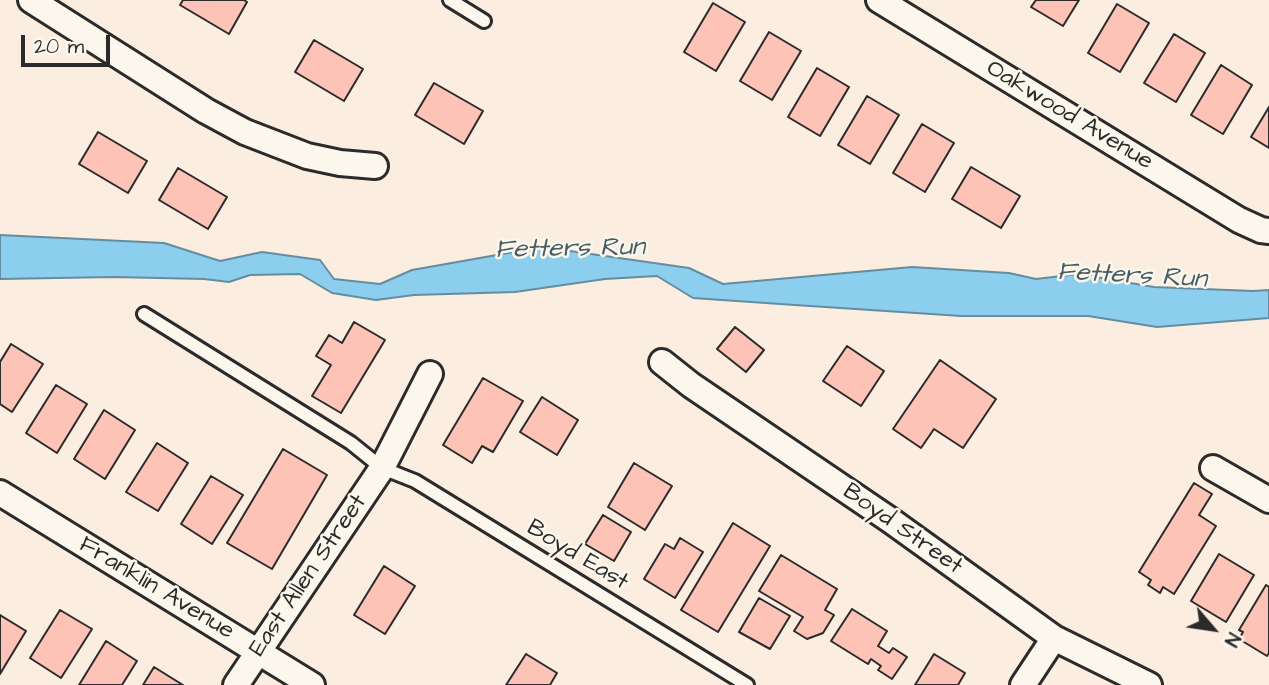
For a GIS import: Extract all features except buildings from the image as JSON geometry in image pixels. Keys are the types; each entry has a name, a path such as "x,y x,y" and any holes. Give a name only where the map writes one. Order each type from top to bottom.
{"street":[{"path":"31,0 206,111 245,132 307,156 340,163 375,166"},
{"name":"Oakwood Avenue","path":"878,0 1239,220 1265,230"},
{"name":"Boyd Street","path":"662,362 691,386 890,520 1054,638 1149,685"},
{"name":"East Allen Street","path":"236,685 382,468 430,374"},
{"path":"1213,468 1269,500"},
{"name":"Franklin Avenue","path":"0,494 312,685"},
{"path":"1023,685 1054,638"}],"lane":[{"path":"450,0 484,21"},
{"name":"Boyd East","path":"144,314 351,443 382,468 415,481 747,685"}],"water":[{"path":"0,235 164,243 220,261 262,252 320,260 334,279 380,284 412,270 542,247 689,268 723,284 912,267 1009,273 1036,279 1078,274 1154,287 1269,290 1269,318 1157,327 1088,316 961,316 780,304 693,298 657,276 605,279 515,292 414,295 376,300 332,293 300,274 250,275 229,282 114,277 0,279"}],"water label":[{"name":"Fetters Run","path":"570,250"},
{"name":"Fetters Run","path":"1132,277"}]}
